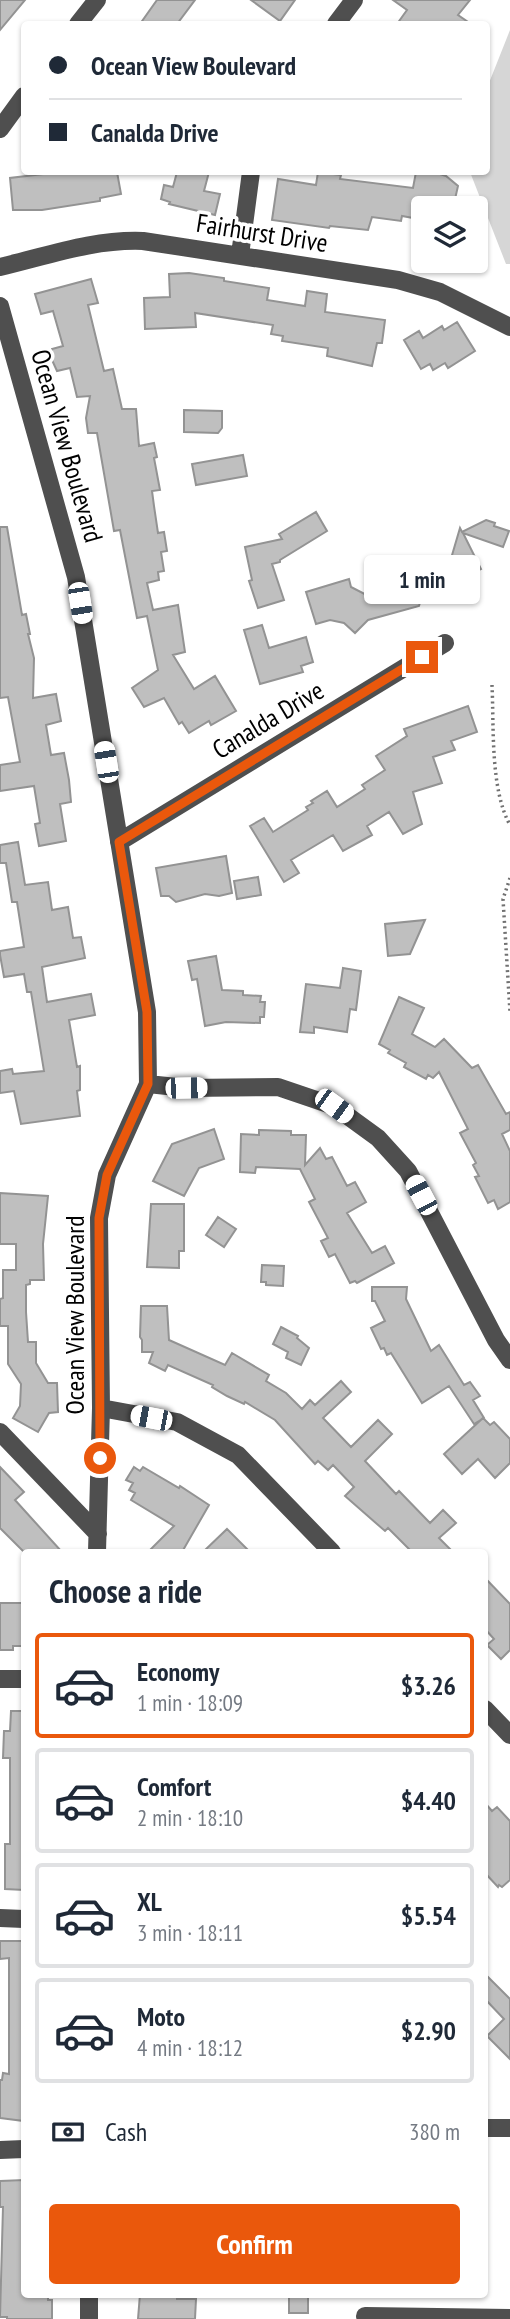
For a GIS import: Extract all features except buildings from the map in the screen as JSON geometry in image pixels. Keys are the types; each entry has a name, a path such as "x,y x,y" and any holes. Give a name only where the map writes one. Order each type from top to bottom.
{"street":[{"path":"80,21 97,0"},
{"path":"338,21 354,0"},
{"path":"0,129 21,100"},
{"path":"240,255 251,175"},
{"name":"Fairhurst Drive","path":"0,267 121,240 240,255 398,280 440,292 510,327"},
{"name":"Ocean View Boulevard","path":"0,306 76,577 147,1012 148,1084 107,1175 99,1218 101,1408 97,1549"},
{"name":"Canalda Drive","path":"119,842 444,643"},
{"path":"148,1084 186,1088 278,1087 334,1106 378,1138 408,1171 496,1340 510,1360"},
{"path":"101,1408 177,1422 238,1455 329,1549"},
{"path":"0,1432 98,1534"},
{"path":"0,1679 21,1679"},
{"path":"488,1712 510,1735"},
{"path":"0,1918 21,1919"},
{"path":"488,2128 510,2128"},
{"path":"0,2150 21,2149"},
{"path":"89,2298 89,2319"},
{"path":"365,2316 510,2318"}],"path":[{"path":"492,685 496,767 502,803 510,825"},
{"path":"510,878 503,899 510,1012"}],"shaded area":[{"path":"510,30 510,264 506,264 488,218 488,196 479,196 471,175 490,175 490,80"}],"route":[{"path":"100,1458 99,1218 107,1175 148,1084 147,1012 119,842 422,657"}]}
